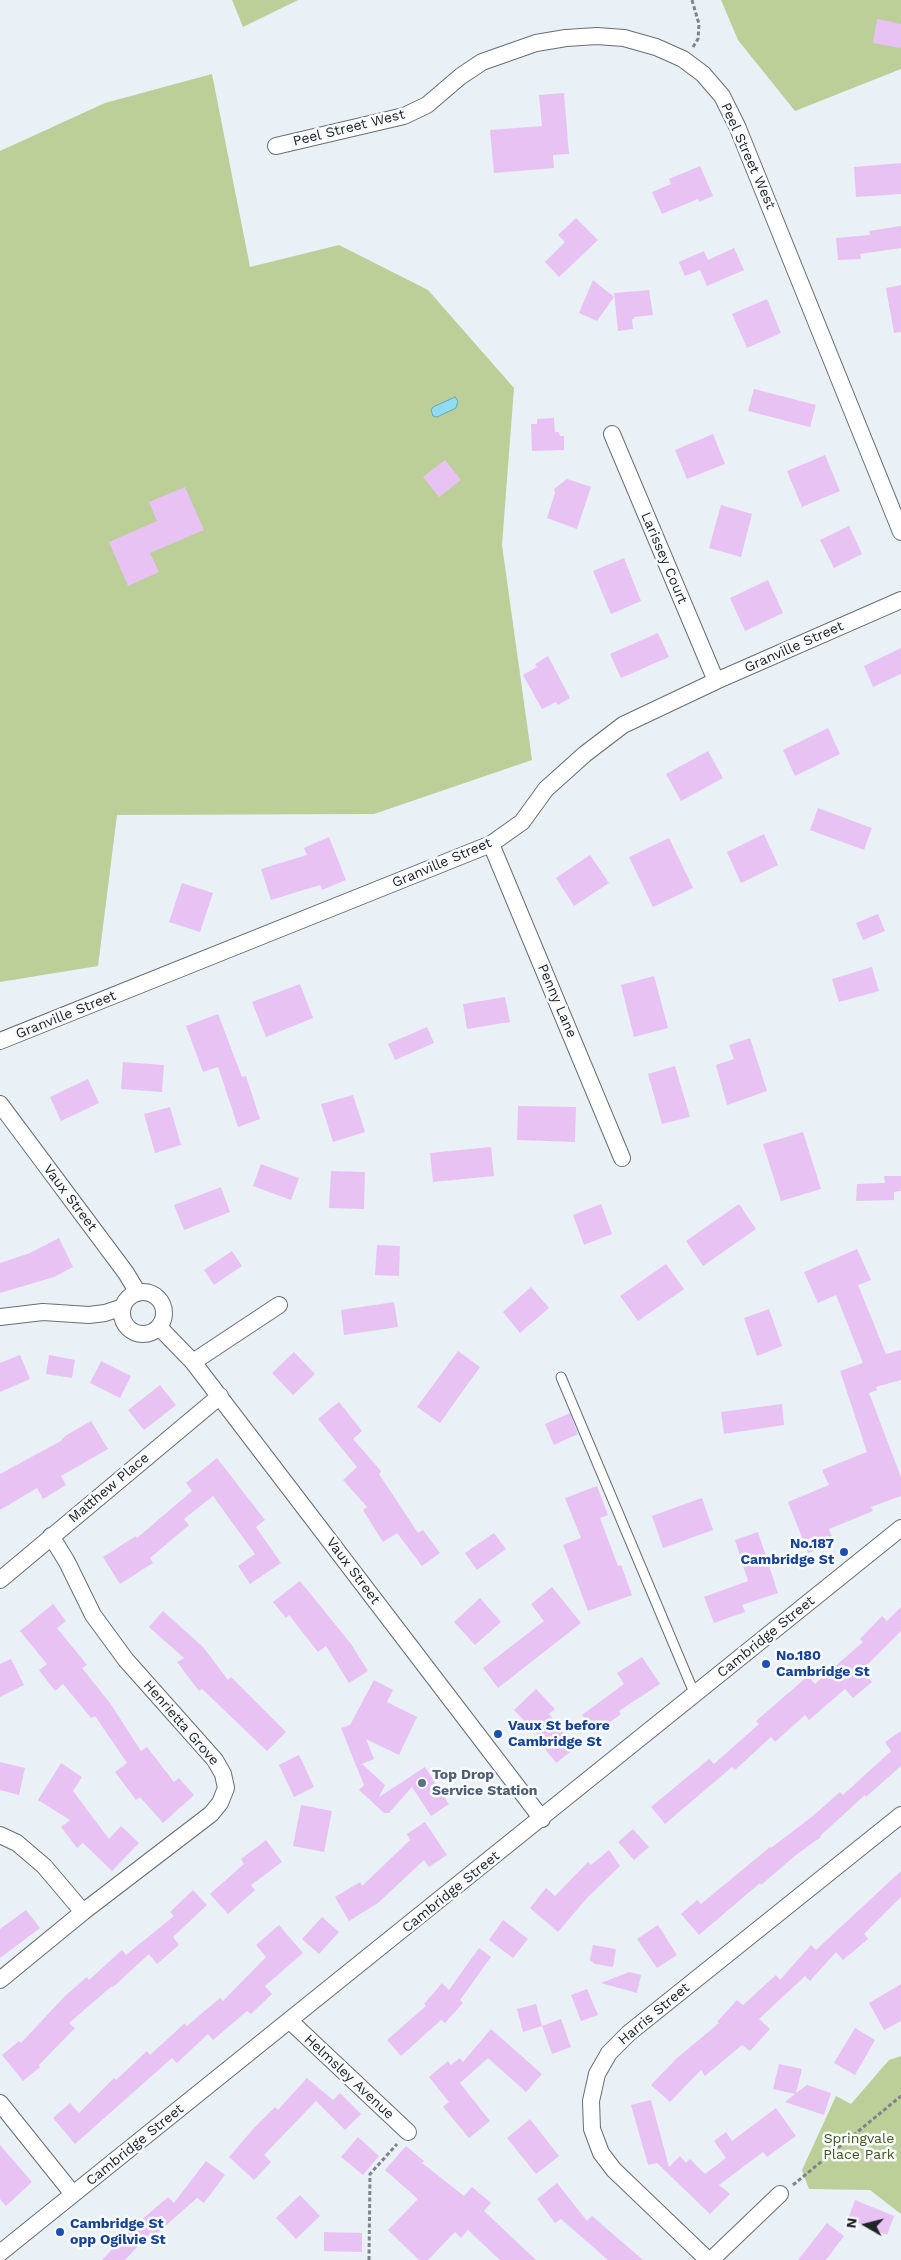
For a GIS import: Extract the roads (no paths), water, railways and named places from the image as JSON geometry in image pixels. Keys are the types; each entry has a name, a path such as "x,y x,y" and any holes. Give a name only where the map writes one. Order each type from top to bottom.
{"street":[{"name":"Peel Street West","path":"276,146 404,116 426,106 461,76 482,62 536,43 581,37 624,38 656,47 683,59 703,74 722,96 737,126 901,532"},
{"name":"Larissey Court","path":"612,434 716,681"},
{"name":"Granville Street","path":"0,1041 491,844 522,822 546,789 585,754 623,726 716,681 901,600"},
{"name":"Penny Lane","path":"491,844 622,1158"},
{"name":"Vaux Street","path":"0,1104 126,1273 138,1293"},
{"path":"138,1293 151,1294 162,1302 164,1315 159,1327 147,1334 133,1332 124,1321 123,1308 126,1301 138,1293"},
{"path":"193,1362 279,1305"},
{"path":"0,1317 43,1312 89,1316 105,1314 123,1308"},
{"name":"Vaux Street","path":"159,1327 193,1362 220,1396 542,1819"},
{"name":"Matthew Place","path":"0,1580 220,1396"},
{"name":"Cambridge Street","path":"0,2253 542,1819 901,1528"},
{"name":"Henrietta Grove","path":"0,1980 83,1912 211,1814 220,1802 226,1788 223,1774 215,1760 126,1660 93,1615 67,1562 51,1536"},
{"name":"Harris Street","path":"780,2194 710,2260 614,2170 601,2153 592,2129 591,2101 597,2074 609,2053 629,2033 901,1815"},
{"path":"0,1835 17,1843 44,1866 83,1912"},
{"name":"Helmsley Avenue","path":"290,2021 408,2132"},
{"path":"0,2102 73,2194"}],"lane":[{"path":"560,1377 695,1695"}],"water":[{"path":"455,397 458,401 456,408 437,417 433,416 431,410 433,407"}],"place":[{"name":"No.187 Cambridge St","path":"844,1552"},
{"name":"No.180 Cambridge St","path":"766,1664"},
{"name":"Vaux St before Cambridge St","path":"498,1734"},
{"name":"Top Drop Service Station","path":"422,1783"},
{"name":"Cambridge St opp Ogilvie St","path":"60,2232"}],"park label":[{"name":"Springvale Place Park","path":"859,2148"}]}
